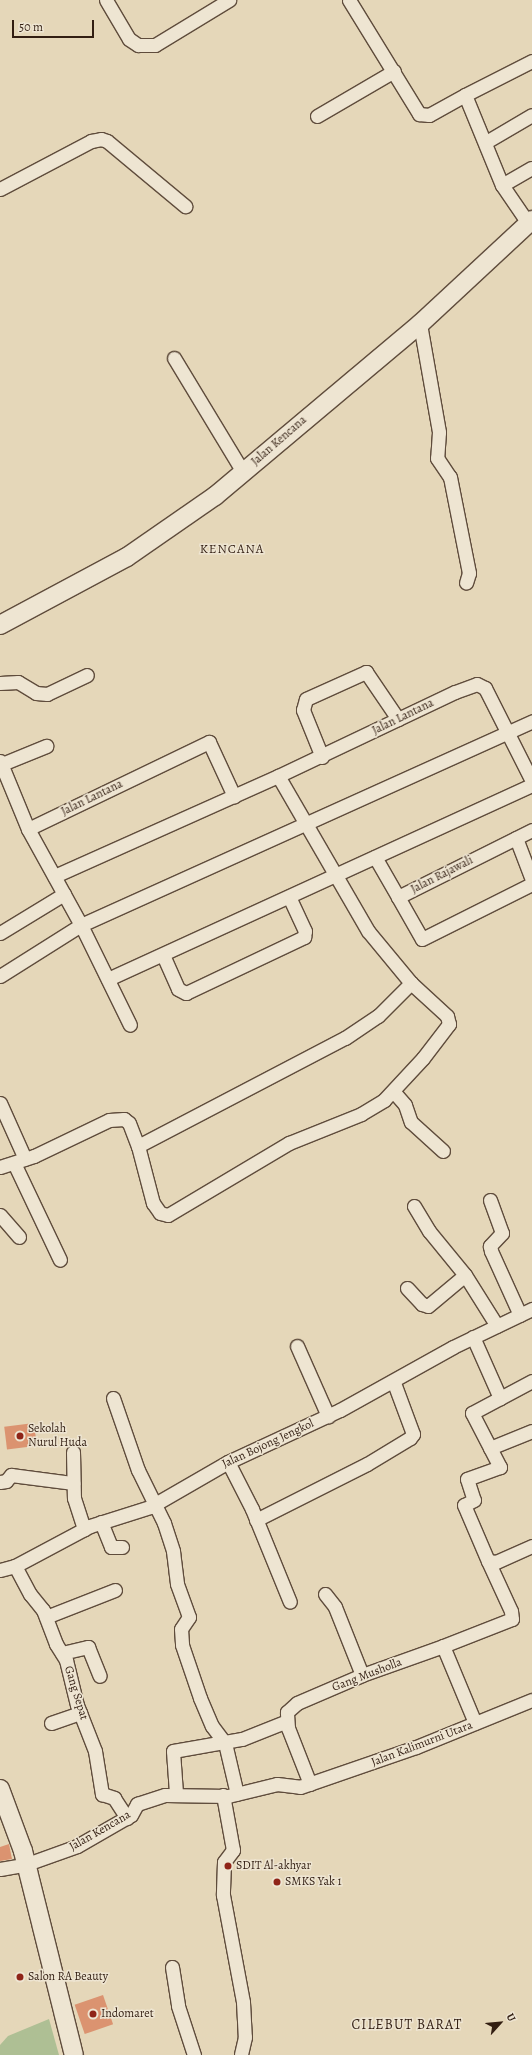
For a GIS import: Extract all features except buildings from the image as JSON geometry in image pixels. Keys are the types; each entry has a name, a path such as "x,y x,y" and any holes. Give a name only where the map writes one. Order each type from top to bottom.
{"street":[{"path":"106,0 129,39 138,45 155,44 229,0"},
{"path":"349,0 419,114 425,117 532,61"},
{"path":"318,116 394,71"},
{"path":"465,95 486,142 502,185 530,222"},
{"path":"486,142 532,115"},
{"path":"0,189 91,141 101,139 107,141 185,206"},
{"path":"502,185 532,168"},
{"name":"Jalan Kencana","path":"0,625 127,557 215,496 420,324 530,222"},
{"path":"420,324 440,432 438,458 450,477 469,573 466,582"},
{"path":"174,358 243,472"},
{"path":"322,757 303,710 306,699 366,672 398,720"},
{"path":"0,683 18,682 36,693 46,694 87,675"},
{"name":"Jalan Lantana","path":"54,876 322,757 477,684 485,688 506,733 532,781"},
{"path":"0,976 81,925 532,721"},
{"name":"Jalan Lantana","path":"28,829 209,742 234,796"},
{"path":"46,746 1,762 28,829 81,925 130,1025"},
{"path":"0,1167 19,1161 114,1119 129,1123 138,1146 153,1203 160,1213 168,1215 289,1143 367,1110 393,1091 449,1024 447,1016 411,984 368,931 304,824 278,776"},
{"path":"108,979 163,956 532,785"},
{"name":"Jalan Rajawali","path":"532,830 398,897 422,939 532,884"},
{"path":"516,838 532,880"},
{"path":"374,857 398,897"},
{"path":"0,933 64,894"},
{"path":"163,956 183,993 208,983 304,937 305,931 289,897"},
{"path":"138,1146 345,1038 378,1016 411,984"},
{"path":"393,1091 405,1105 412,1122 442,1151"},
{"path":"0,1103 19,1161 60,1260"},
{"path":"490,1200 502,1233 490,1246 491,1251 520,1315"},
{"path":"414,1206 429,1231 465,1275 497,1326"},
{"path":"0,1215 19,1237"},
{"path":"407,1288 422,1304 428,1306 465,1275"},
{"name":"Jalan Bojong Jengkol","path":"0,1570 15,1566 84,1529 154,1505 228,1462 328,1416 394,1383 473,1338 532,1309"},
{"path":"473,1338 500,1398"},
{"path":"297,1346 328,1416"},
{"path":"532,1381 472,1413 500,1469 467,1479 474,1500 464,1505 488,1561 496,1562 532,1546"},
{"path":"256,1520 367,1464 410,1438 413,1434 394,1383"},
{"path":"113,1398 138,1470 173,1551 177,1584 189,1617 180,1632 200,1698 212,1726 225,1743 237,1794"},
{"path":"490,1448 532,1431"},
{"path":"73,1452 73,1482 77,1512 84,1529"},
{"path":"228,1462 256,1520 290,1602"},
{"path":"0,1482 6,1481 11,1474 73,1482"},
{"path":"101,1522 111,1547 122,1547"},
{"name":"Gang Musholla","path":"287,1721 287,1712 293,1706 362,1675 512,1619 511,1611 488,1561"},
{"name":"Gang Sepat","path":"15,1566 46,1617 62,1653 80,1713 95,1751 102,1794 114,1798 127,1818"},
{"path":"46,1617 115,1590"},
{"path":"325,1594 335,1607 362,1675"},
{"path":"443,1646 475,1723"},
{"path":"62,1653 88,1647 100,1676"},
{"name":"Jalan Kalimurni Utara","path":"310,1784 475,1723 532,1700"},
{"path":"51,1723 80,1713"},
{"path":"176,1793 173,1751 225,1743 287,1721 310,1784"},
{"name":"Jalan Kencana","path":"0,1869 27,1864 77,1846 127,1818 137,1804 176,1793 223,1795 237,1794 277,1784 295,1788 310,1784"},
{"path":"0,1788 27,1864 74,2055"},
{"path":"223,1795 233,1846 224,1862 223,1895 243,2002 245,2037 241,2055"},
{"path":"172,1967 178,2006 194,2055"}],"green space":[{"path":"49,2019 59,2055 0,2055 0,2045 8,2036"}],"place":[{"name":"Sekolah Nurul Huda","path":"20,1436"},
{"name":"SDIT Al-akhyar","path":"228,1866"},
{"name":"SMKS Yak 1","path":"277,1882"},
{"name":"Salon RA Beauty","path":"20,1977"},
{"name":"Indomaret","path":"93,2014"}],"district":[{"name":"KENCANA","path":"232,549"},
{"name":"CILEBUT BARAT","path":"407,2025"}]}
